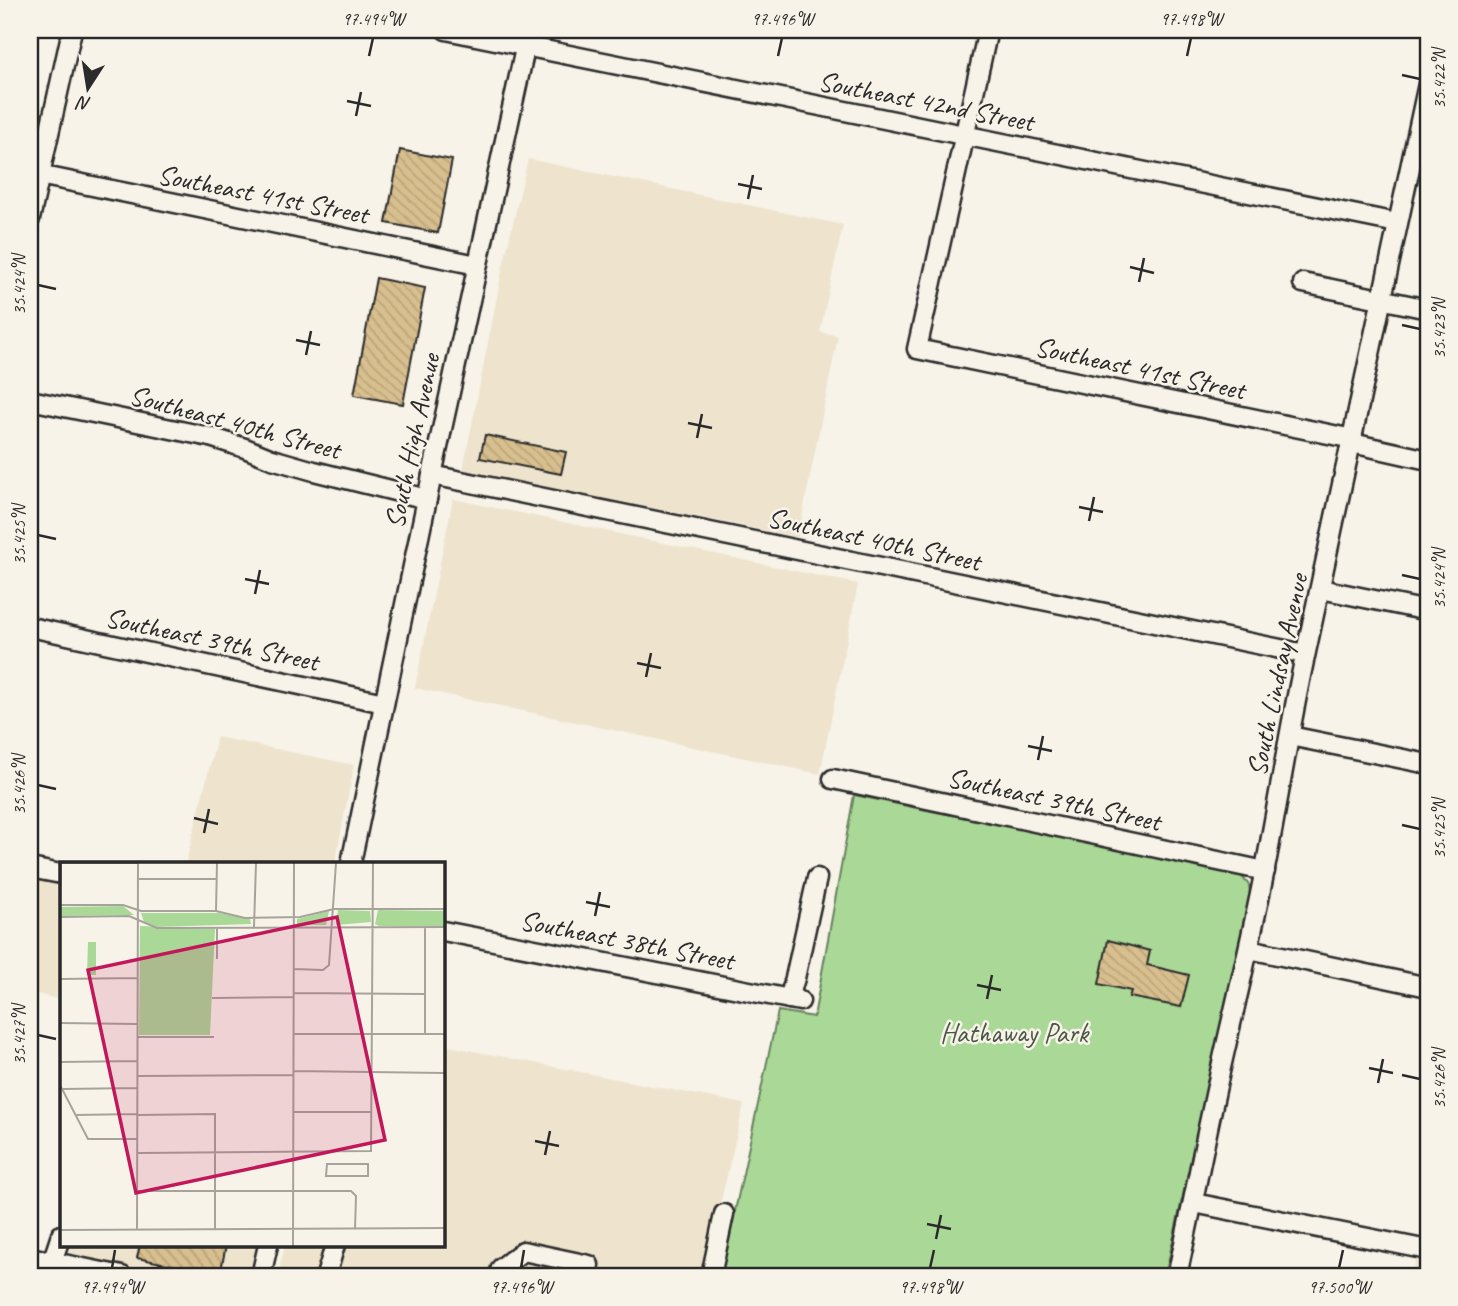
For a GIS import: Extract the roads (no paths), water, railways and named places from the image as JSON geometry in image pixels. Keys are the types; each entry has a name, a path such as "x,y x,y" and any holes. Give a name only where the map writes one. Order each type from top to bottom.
{"street":[{"path":"30,219 72,30"},
{"name":"Southeast 42nd Street","path":"446,30 527,38 964,136 1397,222"},
{"path":"964,136 988,30"},
{"name":"South High Avenue","path":"351,862 527,38"},
{"name":"South Lindsay Avenue","path":"1177,1276 1249,949 1305,654 1428,84"},
{"name":"Southeast 41st Street","path":"964,136 917,349 1352,441 1428,460"},
{"name":"Southeast 41st Street","path":"38,176 477,265"},
{"path":"1303,283 1428,309"},
{"name":"Southeast 40th Street","path":"30,400 210,437 314,471 427,499"},
{"name":"Southeast 40th Street","path":"432,475 1305,654"},
{"path":"1321,589 1428,611"},
{"name":"Southeast 39th Street","path":"30,627 384,703"},
{"path":"1290,736 1428,764"},
{"name":"Southeast 39th Street","path":"833,779 1265,871"},
{"path":"30,868 60,874"},
{"name":"Southeast 38th Street","path":"444,930 794,1000 795,978 817,878"},
{"path":"1249,949 1428,987"},
{"path":"1194,1203 1428,1250"},
{"path":"710,1276 724,1214"},
{"path":"49,1269 60,1238"},
{"path":"261,1276 268,1246"},
{"path":"326,1276 329,1246"},
{"path":"499,1276 501,1268 523,1251 589,1265 587,1276"},
{"path":"30,1257 49,1269 122,1276"}],"park label":[{"name":"Hathaway Park","path":"1014,1032"}]}
